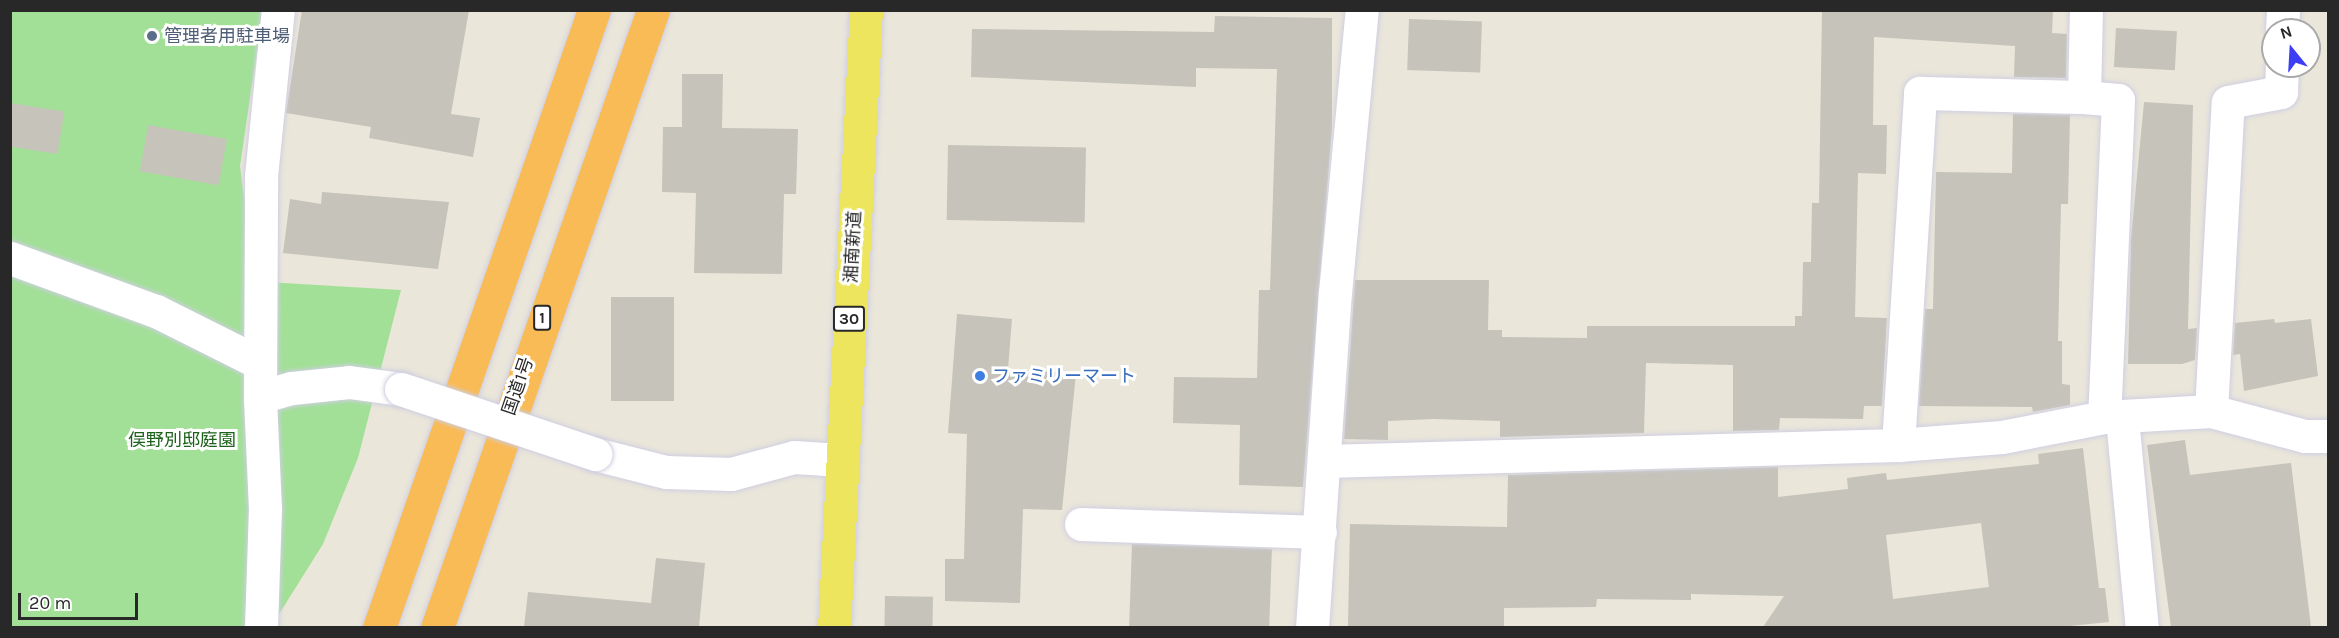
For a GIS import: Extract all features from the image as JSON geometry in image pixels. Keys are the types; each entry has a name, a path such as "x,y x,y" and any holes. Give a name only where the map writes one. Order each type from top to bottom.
{"highway":[{"path":"379,627 594,10"},
{"name":"国道1号","path":"437,627 653,10"}],"main road":[{"name":"湘南新道","path":"834,627 866,10"}],"street":[{"path":"261,627 265,509 260,397 261,176 278,10"},
{"path":"1312,627 1335,293 1362,10"},
{"path":"2084,97 2085,10"},
{"path":"2211,411 2228,102 2281,92 2282,78"},
{"path":"1898,445 1920,93 2118,100 2113,418 2142,627"},
{"path":"10,258 156,311 260,363"},
{"path":"260,397 349,382 401,389 595,454 666,472 731,474 795,457 841,460"},
{"path":"1325,461 1898,445 2002,437 2113,418 2211,411 2305,436 2328,436"},
{"path":"1081,524 1320,532"}],"green space":[{"name":"俣野別邸庭園","path":"10,11 263,11 240,166 249,235 248,281 401,290 358,458 323,544 271,627 11,627"}],"building":[{"path":"302,10 469,10 451,114 480,118 473,157 369,138 371,127 286,113"},
{"path":"1822,10 2053,10 2052,33 2067,34 2066,78 2014,77 2015,46 1874,37 1873,125 1887,125 1886,174 1858,173 1855,317 1887,318 1882,406 1864,406 1863,419 1780,418 1779,430 1733,431 1733,365 1646,363 1644,433 1500,437 1500,421 1433,419 1388,421 1388,440 1344,439 1355,280 1489,280 1488,330 1502,330 1502,337 1587,338 1587,326 1795,326 1795,316 1802,316 1803,262 1811,262 1812,203 1819,203"},
{"path":"1215,16 1332,18 1332,128 1303,487 1239,485 1240,425 1173,423 1174,377 1257,378 1259,290 1270,290 1277,69 1196,68 1196,87 971,77 972,29 1214,32"},
{"path":"1409,19 1482,22 1480,73 1407,70"},
{"path":"2116,28 2177,31 2175,70 2114,67"},
{"path":"682,74 723,74 722,128 798,129 796,194 784,194 782,274 694,273 696,193 662,192 663,127 682,127"},
{"path":"2144,102 2193,105 2188,329 2197,328 2195,360 2182,364 2128,364 2131,239"},
{"path":"10,103 64,112 58,154 10,147"},
{"path":"2013,114 2070,115 2068,204 2061,204 2058,341 2062,341 2062,384 2070,385 2070,405 2033,412 2032,407 1919,406 1925,309 1933,309 1936,172 2012,173"},
{"path":"148,125 227,139 219,185 140,171"},
{"path":"948,145 1086,147 1085,222 947,220"},
{"path":"322,192 449,202 438,269 283,253 290,199 321,204"},
{"path":"611,297 674,297 674,401 611,401"},
{"path":"957,314 1012,319 1008,369 1076,374 1062,510 1023,509 1020,603 945,601 945,559 964,559 967,434 948,433"},
{"path":"2274,319 2275,323 2311,319 2318,376 2244,391 2240,354 2233,355 2235,323"},
{"path":"2185,440 2190,475 2291,463 2311,627 2171,627 2147,445"},
{"path":"2083,448 2099,588 2105,588 2109,622 2060,627 1763,627 1784,596 1691,594 1691,600 1597,599 1596,607 1504,608 1504,627 1348,627 1350,524 1507,527 1508,475 1778,467 1778,497 1848,489 1847,478 1886,473 1887,480 2039,464 2038,454","holes":["1981,523 1989,587 1893,599 1886,535"]},
{"path":"1132,544 1272,549 1269,628 1129,627"},
{"path":"656,558 705,563 699,627 524,627 528,592 651,603"},
{"path":"885,596 933,597 932,628 884,627"}],"place":[{"name":"管理者用駐車場","path":"152,36"},
{"name":"ファミリーマート","path":"980,376"}]}
